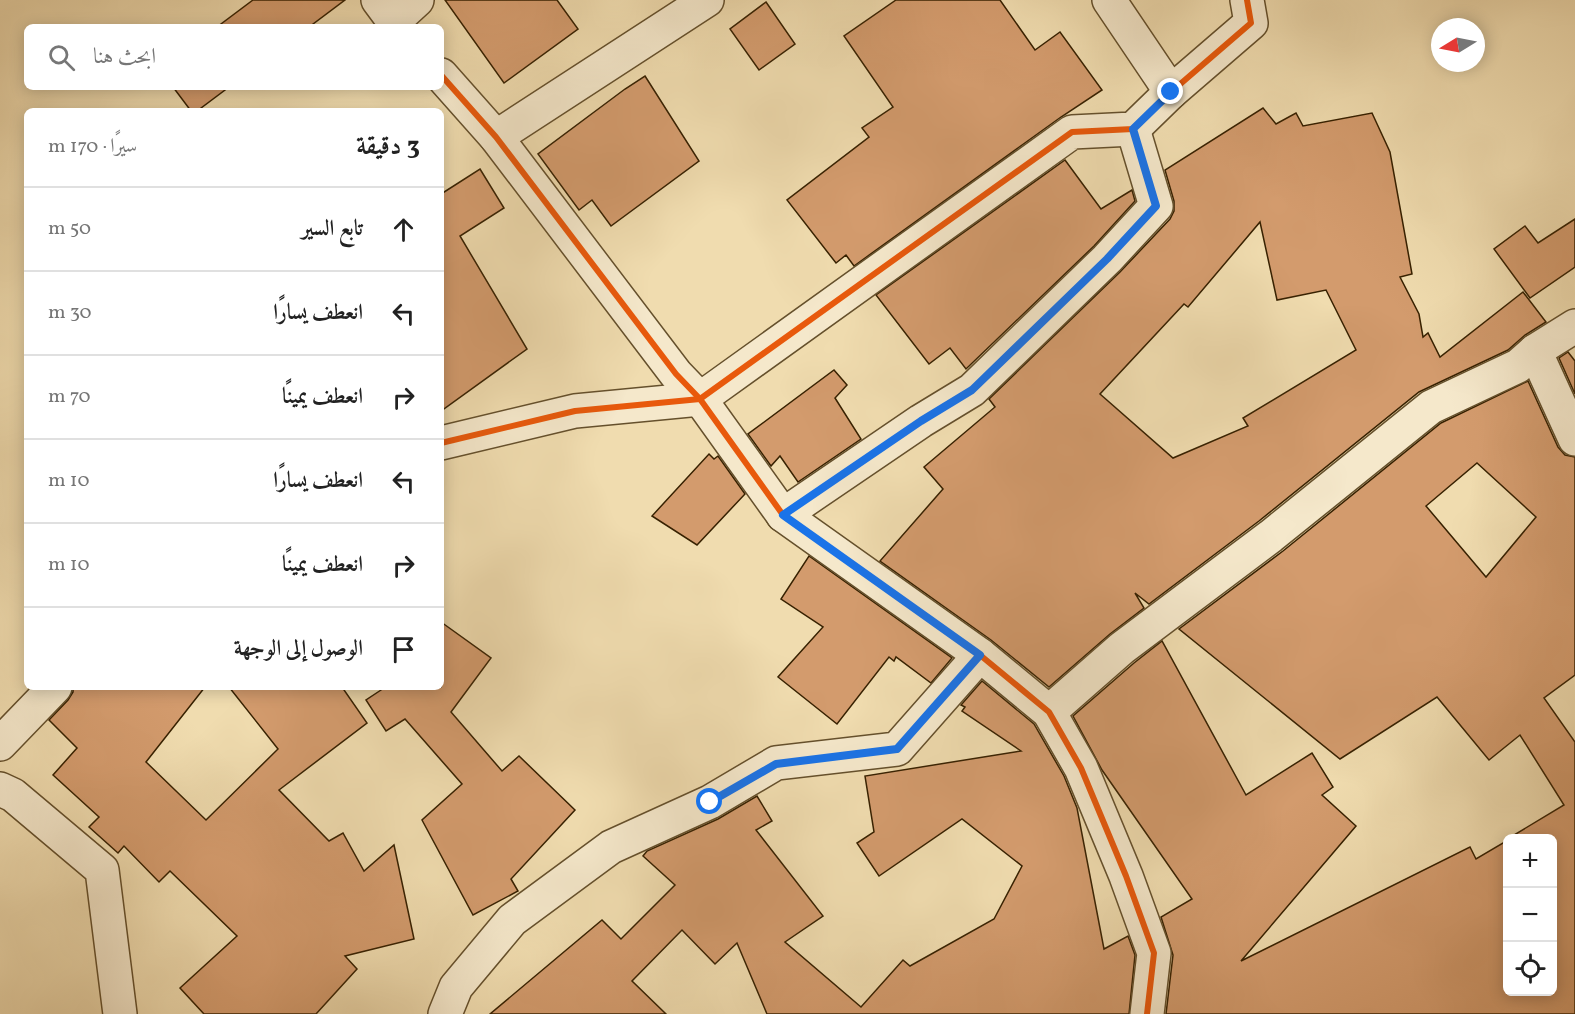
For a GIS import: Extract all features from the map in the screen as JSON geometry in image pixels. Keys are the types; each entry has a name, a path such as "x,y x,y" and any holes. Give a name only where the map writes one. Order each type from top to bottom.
{"street":[{"path":"390,16 417,0"},
{"path":"496,137 707,0"},
{"path":"1109,0 1171,92"},
{"path":"444,442 575,411 700,399 1072,132 1133,129 1171,92 1251,23 1247,0"},
{"path":"444,78 496,137 676,374 700,399 783,515 980,655 1049,712 1081,768 1126,876 1154,953 1147,1014"},
{"path":"783,515 921,421 972,390 1107,259 1156,206 1133,129"},
{"path":"1049,712 1122,648 1271,536 1431,407 1518,366 1535,351 1575,326"},
{"path":"1535,351 1575,439"},
{"path":"445,1014 456,987 512,920 611,847 710,802 776,764 897,749 980,655"},
{"path":"0,744 52,690"},
{"path":"0,789 13,795 102,870 120,1014"}],"building":[{"path":"253,0 345,0 313,24 221,24"},
{"path":"445,0 557,0 578,29 504,83"},
{"path":"896,0 1000,0 1035,50 1060,32 1102,90 854,266 846,255 836,263 787,200 869,137 862,128 893,107 844,36"},
{"path":"766,2 795,44 759,70 730,29"},
{"path":"645,76 699,161 611,226 592,200 579,210 538,154"},
{"path":"175,90 225,90 201,108 189,108"},
{"path":"1263,108 1276,124 1296,113 1303,126 1372,113 1390,152 1412,274 1400,277 1419,314 1423,337 1428,333 1440,357 1523,292 1546,322 1525,335 1508,350 1419,392 1259,521 1149,604 1135,593 1144,608 1049,687 991,640 880,561 943,489 924,467 995,407 989,399 1120,272 1170,219 1174,211 1174,201 1165,170","holes":["1260,222 1277,300 1326,290 1356,350 1243,418 1248,426 1173,458 1100,394 1184,304 1188,307"]},
{"path":"1065,160 1101,209 1132,190 1135,201 1094,246 966,369 950,348 929,364 876,295"},
{"path":"480,169 504,208 460,236 527,349 444,409 444,192"},
{"path":"1575,219 1575,267 1530,298 1494,249 1525,226 1538,243"},
{"path":"1568,352 1575,361 1575,394 1559,358"},
{"path":"834,370 847,385 835,398 861,439 798,482 780,456 771,466 748,434"},
{"path":"1528,381 1558,447 1565,455 1575,457 1575,675 1544,698 1575,742 1575,1014 1166,1014 1173,955 1161,917 1192,899 1102,770 1073,716 1162,641 1246,795 1312,753 1333,787 1322,795 1356,826 1241,961 1470,847 1476,859 1503,843 1503,996 1557,996 1557,834 1516,834 1564,805 1520,735 1489,760 1437,697 1340,759 1179,629 1283,551 1441,423","holes":["1477,463 1536,517 1486,577 1426,506"]},
{"path":"709,454 714,459 718,456 745,494 697,545 652,516"},
{"path":"809,556 952,658 931,683 896,657 894,661 889,657 837,724 778,677 823,627 781,599"},
{"path":"444,624 491,658 451,712 502,771 519,756 575,810 511,879 518,891 473,915 422,820 462,784 405,719 386,731 366,700 381,690 444,690"},
{"path":"982,681 1034,724 1064,776 1077,808 1104,949 1128,936 1135,955 1129,1014 767,1014 737,943 715,964 682,930 632,981 666,1014 490,1014 602,920 621,939 675,885 643,856 647,851 718,819 757,796 772,821 756,830 823,916 785,942 861,1007 903,960 910,966 994,919 1022,866 962,819 879,876 857,843 874,832 865,776 1021,751 962,711 965,707 961,705"},
{"path":"73,690 203,690 146,762 206,820 278,749 231,690 344,690 367,723 279,790 329,841 343,833 364,871 394,845 414,939 345,956 357,969 316,1014 204,1014 180,988 237,936 170,871 159,882 124,846 118,853 89,827 99,817 53,775 77,748 49,720"}],"cycle path":[{"path":"444,442 575,411 700,399 1072,132 1133,129 1171,92 1251,23 1247,0"},
{"path":"444,78 496,137 676,374 700,399 783,515 980,655 1049,712 1081,768 1126,876 1154,953 1147,1014"}],"route":[{"path":"710,802 776,764 897,749 980,655 783,515 921,421 972,390 1107,259 1156,206 1133,129 1171,92"}]}
